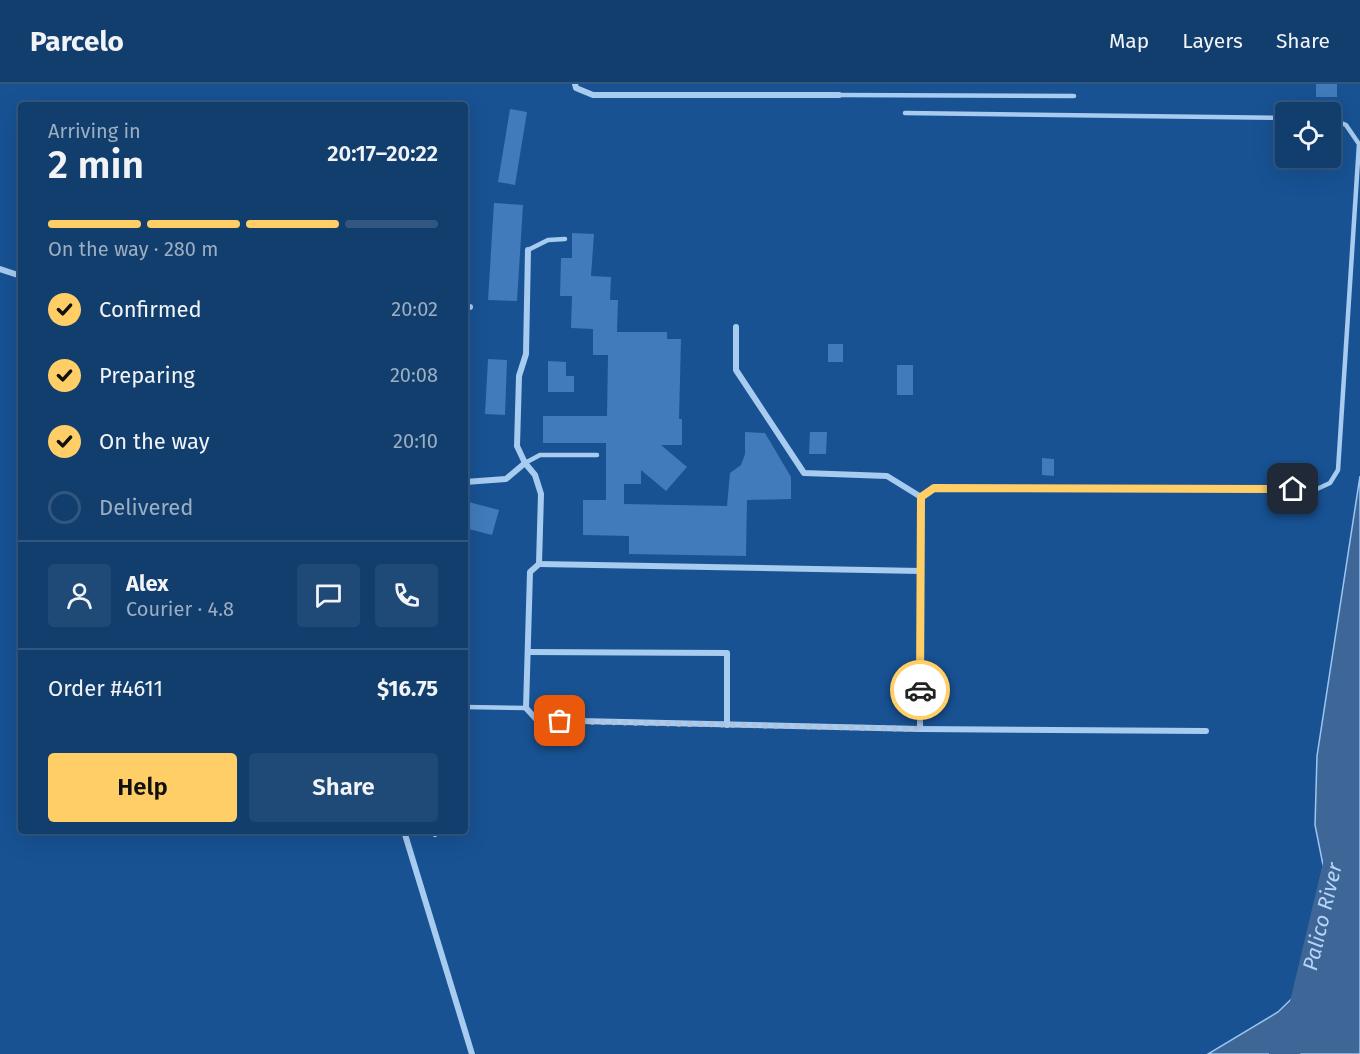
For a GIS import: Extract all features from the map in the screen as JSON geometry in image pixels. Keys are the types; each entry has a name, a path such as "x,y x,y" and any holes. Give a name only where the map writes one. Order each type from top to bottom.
{"street":[{"path":"575,84 576,88 593,95 840,96"},
{"path":"528,250 526,354 519,376 517,446 525,463 535,475 541,494 539,564"},
{"path":"0,269 18,275"},
{"path":"736,327 736,369 804,473 887,476 921,497 920,729"},
{"path":"468,482 506,479 525,463"},
{"path":"921,572 539,564 530,572 526,708 537,720 920,729 1206,731"},
{"path":"528,652 727,653 727,725"},
{"path":"405,834 472,1054"}],"lane":[{"path":"840,96 1074,96"},
{"path":"905,113 1275,118"},
{"path":"921,497 934,488 1317,489 1330,483 1338,470 1359,144 1346,125 1341,123"},
{"path":"528,250 548,240 565,239"},
{"path":"525,463 540,455 597,455"},
{"path":"468,707 526,708"}],"water":[{"path":"1360,476 1360,1054 1208,1054 1278,1012 1319,972 1332,910 1315,825 1317,756"}],"building":[{"path":"1316,84 1337,84 1337,97 1316,97"},
{"path":"510,109 527,112 515,185 498,182"},
{"path":"494,203 523,205 517,301 488,300"},
{"path":"572,233 594,234 591,276 611,277 610,300 618,300 617,332 667,332 667,339 681,339 679,419 682,419 682,445 661,445 687,467 666,491 641,470 641,484 624,484 624,504 727,506 730,473 741,465 745,454 745,432 765,433 791,477 791,499 747,500 746,556 629,554 629,536 583,535 583,500 606,500 606,443 543,443 543,416 607,416 608,355 593,355 593,329 571,328 572,296 560,296 561,258 572,258"},
{"path":"828,344 843,344 843,362 828,362"},
{"path":"488,359 507,360 505,415 485,414"},
{"path":"548,361 566,362 566,376 574,376 574,392 548,392"},
{"path":"897,365 913,365 913,395 897,395"},
{"path":"810,432 827,432 826,454 809,454"},
{"path":"1042,458 1054,459 1054,476 1042,475"},
{"path":"468,502 499,510 492,535 468,529"}],"waterway":[{"name":"Palico River","path":"1281,1054 1292,1045 1336,860"}],"way so far":[{"path":"560,721 920,729 920,690"}],"route":[{"path":"920,690 921,497 934,488 1293,489"}]}
